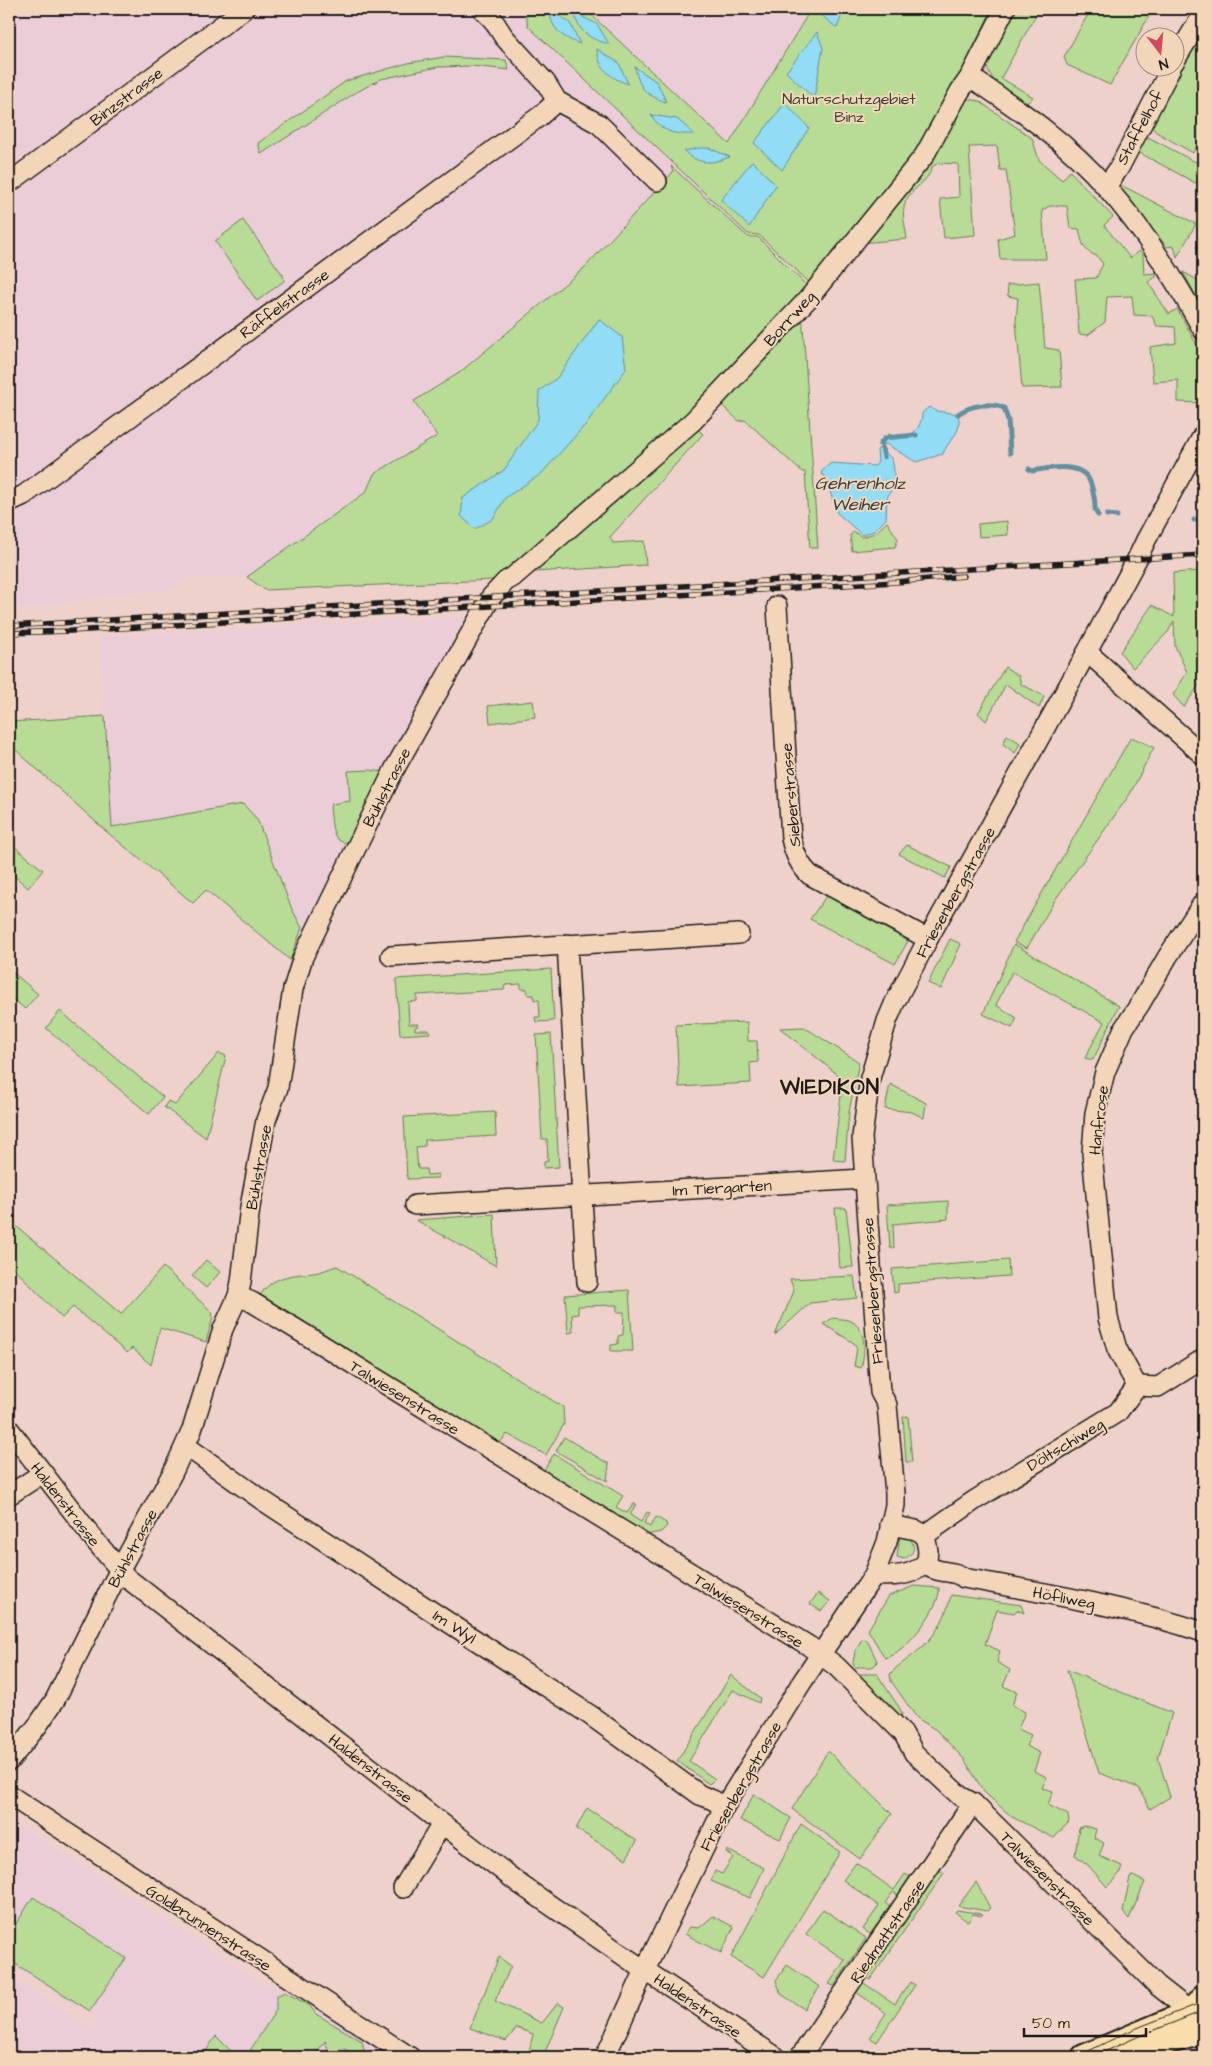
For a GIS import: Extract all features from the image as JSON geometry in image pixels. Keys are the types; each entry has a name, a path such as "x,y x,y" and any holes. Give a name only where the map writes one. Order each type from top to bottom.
{"main road":[{"path":"1093,2053 1201,2021"}],"street":[{"name":"Binzstrasse","path":"9,183 244,9"},
{"name":"Borrweg","path":"513,577 695,419 808,299 924,156 960,91 970,77 1005,9"},
{"path":"493,12 504,37 546,83 557,101 599,124 657,181"},
{"path":"1184,45 1203,14"},
{"path":"970,77 1028,116 1106,186 1143,232 1166,265 1203,330"},
{"name":"Staffelhof","path":"1106,186 1119,168 1166,78"},
{"name":"Räffelstrasse","path":"9,502 24,495 540,116 557,101"},
{"name":"Friesenbergstrasse","path":"605,2057 724,1807 797,1690 874,1575 887,1542 895,1505 895,1493 887,1405 880,1392 863,1178 862,1137 863,1120 875,1059 894,1002 1088,652 1203,435"},
{"name":"Bühlstrasse","path":"9,1761 55,1700 119,1571 186,1446 198,1414 223,1329 238,1296 250,1207 266,1120 278,1088 293,989 303,957 394,770 491,597 506,581 513,577"},
{"name":"Sieberstrasse","path":"777,606 791,838 795,855 810,875 928,939"},
{"path":"1088,652 1203,755"},
{"name":"Hanfrose","path":"1137,1386 1118,1349 1108,1318 1092,1153 1095,1113 1105,1072 1124,1028 1203,903"},
{"path":"392,956 738,934"},
{"path":"567,944 587,1282"},
{"name":"Im Tiergarten","path":"415,1205 863,1178"},
{"name":"Talwiesenstrasse","path":"238,1296 252,1302 314,1340 836,1666 903,1733 914,1753 955,1792 973,1803 1158,1986 1201,2021"},
{"path":"1137,1386 1158,1387 1203,1359"},
{"name":"Döltschiweg","path":"925,1535 974,1500 1118,1412 1137,1386"},
{"name":"Haldenstrasse","path":"9,1429 119,1571 521,1885 776,2057"},
{"name":"Im Wyl","path":"186,1446 262,1500 590,1714 700,1795 724,1807"},
{"path":"9,1495 43,1473"},
{"path":"874,1575 900,1575 915,1571 925,1564 928,1551 925,1535 916,1530 890,1525"},
{"name":"Höfliweg","path":"925,1564 935,1571 1118,1607 1203,1632"},
{"name":"Goldbrunnenstrasse","path":"9,1795 410,2057"},
{"name":"Riedmattstrasse","path":"800,2057 973,1803"},
{"path":"403,1888 442,1824"}],"shaded area":[{"path":"9,9 811,9 702,189 748,234 733,247 666,183 584,268 458,373 414,401 438,435 366,492 247,577 186,578 171,590 119,593 43,607 9,609"},
{"path":"473,617 384,772 370,770 350,802 335,803 330,807 335,838 351,839 307,931 302,928 291,907 257,819 243,805 112,827 99,637"},
{"path":"9,1819 267,1986 272,1981 390,2057 9,2057 9,1975 92,2029 98,2020 9,1964"}],"green space":[{"name":"Naturschutzgebiet Binz","path":"528,9 585,9 729,144 811,9 992,9 951,94 918,154 813,286 759,235 748,234 528,26 526,16"},
{"path":"1011,9 1039,9 1001,78 1033,97 1025,105 997,84 986,65"},
{"path":"1091,9 1153,9 1142,28 1134,28 1134,43 1110,85 1067,65 1064,57"},
{"path":"1200,37 1203,40 1203,133 1193,153 1156,132 1151,126 1158,106 1174,78 1184,78 1184,60 1195,40"},
{"path":"444,57 506,60 509,70 472,66 438,67 381,79 355,93 261,154 258,143 346,81 408,63"},
{"path":"969,99 979,101 1032,138 1039,160 1062,180 1070,171 1113,217 1104,225 1130,258 1140,251 1143,255 1144,274 1156,273 1156,277 1148,282 1169,314 1177,309 1203,356 1203,389 1199,403 1178,402 1178,380 1153,382 1150,347 1176,343 1175,327 1157,326 1152,316 1134,315 1132,296 1107,297 1105,322 1088,335 1079,334 1075,279 1096,278 1103,264 1097,256 1086,249 1079,229 1070,228 1067,206 1050,206 1042,210 1046,259 1000,259 998,239 1015,234 1006,170 1000,170 997,146 969,147 975,235 944,238 940,199 959,197 958,164 938,163 932,167 927,178 913,191 906,201 903,215 907,239 860,243 946,125 956,124 956,112 960,102"},
{"path":"1142,137 1150,138 1203,166 1203,187 1136,151"},
{"path":"671,166 748,237 758,237 813,292 718,389 493,586 498,576 493,580 265,590 247,577 366,492 374,474 437,436 414,401 459,373 584,268 673,172"},
{"path":"1119,184 1196,224 1177,257 1174,246 1167,247 1120,190"},
{"path":"243,220 283,275 284,281 257,301 215,241"},
{"path":"1183,272 1203,283 1203,309"},
{"path":"1039,282 1045,348 1059,350 1062,387 1022,388 1016,321 1018,298 1008,296 1007,285"},
{"path":"802,312 818,548 810,548 805,472 802,472 745,420 739,421 719,403"},
{"path":"694,426 703,434 610,537 613,543 644,541 646,565 535,572 530,569"},
{"path":"1007,521 1008,535 979,537 978,524"},
{"path":"887,522 898,539 895,547 852,551 850,535 854,532 862,537 875,533"},
{"path":"1203,571 1203,679 1184,707 1173,695 1187,672 1175,646 1174,621 1168,632 1133,668 1120,652 1152,605 1174,617 1173,573"},
{"path":"1005,667 1019,676 1021,684 1044,696 1039,708 1006,684 986,721 978,713"},
{"path":"533,701 535,717 490,723 488,706"},
{"path":"105,716 112,827 243,804 257,819 291,907 302,928 290,960 206,890 193,903 107,832 9,744 9,722"},
{"path":"1007,735 1020,743 1015,753 1003,744"},
{"path":"1131,737 1154,747 1130,794 1055,900 1027,948 1014,942"},
{"path":"370,770 384,772 351,839 345,843 340,841 334,834 331,804 350,801 348,771"},
{"path":"9,842 43,870 28,888 9,871"},
{"path":"907,845 951,867 945,878 899,854"},
{"path":"827,895 908,941 895,964 810,919"},
{"path":"950,939 961,944 941,989 928,983"},
{"path":"1014,944 1119,1006 1093,1060 1085,1058 1104,1022 1012,972 996,1005 1017,1018 1012,1028 983,1014"},
{"path":"9,969 38,994 25,1009 9,996"},
{"path":"551,969 554,1021 536,1022 535,1017 540,1017 539,1000 534,1000 534,995 528,995 527,989 521,989 521,984 505,985 504,990 417,995 417,1001 408,1002 409,1024 418,1024 415,1030 429,1030 430,1033 400,1035 396,979"},
{"path":"60,1011 163,1097 149,1114 46,1028"},
{"path":"747,1022 748,1041 757,1041 758,1062 750,1063 751,1083 679,1087 676,1025"},
{"path":"804,1027 859,1062 849,1112 845,1161 833,1160 843,1079 780,1028"},
{"path":"551,1034 559,1167 544,1168 544,1162 548,1161 547,1139 542,1139 536,1035"},
{"path":"219,1053 226,1056 206,1138 164,1107 168,1101 175,1105"},
{"path":"890,1084 926,1103 924,1118 912,1112 885,1109"},
{"path":"495,1112 496,1136 425,1140 425,1146 416,1147 418,1169 426,1169 427,1175 438,1174 438,1178 407,1179 404,1117"},
{"path":"948,1201 948,1219 893,1224 894,1248 890,1248 887,1205"},
{"path":"835,1208 846,1208 853,1267 840,1268"},
{"path":"494,1214 496,1266 416,1220"},
{"path":"9,1220 121,1314 163,1267 212,1312 213,1317 206,1342 160,1328 151,1365 132,1348 127,1353 73,1307 62,1318 9,1263"},
{"path":"206,1260 220,1272 206,1288 192,1276"},
{"path":"1008,1260 1009,1276 898,1284 898,1292 894,1293 892,1269"},
{"path":"337,1266 563,1407 564,1424 546,1455 507,1434 499,1444 259,1297 276,1280"},
{"path":"854,1276 857,1298 810,1303 775,1335 794,1291 790,1279"},
{"path":"629,1290 633,1351 611,1351 611,1345 618,1344 618,1336 623,1335 624,1312 617,1312 617,1305 578,1306 578,1314 572,1315 573,1332 568,1333 565,1295"},
{"path":"833,1318 851,1321 861,1331 864,1349 861,1368 854,1366 857,1348 854,1343 823,1324"},
{"path":"908,1416 912,1462 906,1462 903,1417"},
{"path":"564,1437 609,1464 607,1481 556,1451"},
{"path":"554,1454 623,1496 616,1507 627,1513 634,1503 636,1504 630,1515 641,1522 647,1512 650,1513 644,1523 650,1527 656,1517 666,1523 667,1526 661,1532 646,1535 542,1473"},
{"path":"900,1535 910,1538 913,1545 912,1553 904,1559 897,1557"},
{"path":"914,1586 939,1588 934,1607 928,1618 911,1639 893,1655 885,1658 868,1630 889,1596"},
{"path":"818,1593 830,1601 821,1611 810,1604"},
{"path":"951,1595 1021,1605 1024,1613 1017,1610 1014,1613 997,1610 985,1644 1000,1651 997,1662 1010,1670 1003,1686 1017,1692 1012,1705 1025,1712 1018,1729 1031,1735 1026,1746 1040,1753 1034,1771 1047,1777 1042,1788 1053,1791 1048,1805 1068,1815 1069,1822 1054,1838 1012,1817 984,1792 964,1759 936,1730 917,1718 891,1681 890,1674 928,1642 938,1628 946,1613"},
{"path":"862,1639 867,1640 877,1661 872,1667 855,1667 853,1664 855,1651"},
{"path":"1067,1670 1172,1713 1158,1758 1170,1797 1150,1809 1139,1788 1099,1773"},
{"path":"877,1674 900,1709 902,1714 900,1721 853,1675"},
{"path":"731,1675 760,1698 759,1703 733,1690 689,1761 715,1779 709,1784 677,1761"},
{"path":"828,1751 892,1814 860,1859 792,1809"},
{"path":"754,1794 791,1818 780,1839 740,1820"},
{"path":"587,1808 637,1841 626,1859 576,1829"},
{"path":"801,1824 840,1852 764,1977 731,1957"},
{"path":"1084,1826 1096,1829 1094,1838 1104,1843 1099,1856 1122,1866 1120,1873 1107,1887 1089,1866 1075,1855 1079,1828"},
{"path":"727,1850 764,1868 750,1898 711,1881 715,1871 722,1874 733,1857 726,1852"},
{"path":"856,1863 894,1890 905,1874 910,1877 898,1895 893,1892 885,1903 890,1907 870,1934 863,1929 879,1906 843,1880"},
{"path":"938,1869 944,1873 870,1980 863,1976"},
{"path":"1133,1876 1145,1882 1129,1919 1123,1912 1130,1877"},
{"path":"976,1882 990,1908 987,1911 958,1906"},
{"path":"33,1897 126,1958 90,2011 9,1960 9,1935"},
{"path":"823,1909 866,1938 834,1986 829,1984 845,1960 806,1934"},
{"path":"957,1910 983,1914 981,1916 973,1914 968,1922 955,1912"},
{"path":"713,1916 734,1927 721,1953 685,1934 690,1927 699,1928"},
{"path":"499,1957 511,1966 495,2001 542,2023 558,2003 564,2007 543,2057 528,2057 533,2034 517,2028 506,2041 470,2028"},
{"path":"787,1965 820,1987 804,2009 781,1994 776,1980"},
{"path":"862,1982 895,2004 910,1982 915,1985 877,2042 870,2038 886,2013 856,1992"},
{"path":"284,1992 309,2005 316,2014 362,2041 364,2050 360,2054 354,2055 343,2048 339,2051 333,2051 342,2057 323,2057 328,2049 325,2041 314,2057 246,2057 276,2010 276,1997"},
{"path":"216,2036 235,2055 234,2057 210,2057 204,2054"}],"water":[{"path":"549,9 570,23 580,44 558,32 552,22"},
{"path":"813,9 844,9 837,28"},
{"path":"574,13 597,24 609,44 596,40 586,34 579,26"},
{"path":"817,32 823,48 814,98 786,72"},
{"path":"597,49 619,63 628,84 606,71 600,62"},
{"path":"635,67 657,82 666,102 653,97 644,90"},
{"path":"785,103 809,128 782,170 754,143"},
{"path":"651,115 677,119 694,134 680,134 664,129"},
{"path":"709,148 730,157 706,162 695,159 684,151"},
{"path":"752,161 776,185 749,227 721,200"},
{"path":"599,319 622,337 626,369 586,424 541,474 505,498 493,519 475,529 461,516 463,498 504,470 538,420 539,391 557,378"},
{"name":"Gehrenholz Weiher","path":"929,407 936,411 958,414 959,426 943,454 916,462 886,444 877,445 889,434 901,437 912,434 919,425 922,413"},
{"name":"Gehrenholz Weiher","path":"880,448 892,459 894,484 887,498 886,519 874,531 862,535 837,513 825,476 821,474 831,463 875,466 878,462 877,450"}],"waterway":[{"path":"958,414 980,405 1004,408 1008,420 1010,453"},
{"path":"884,457 881,443 885,438 916,435"},
{"path":"1029,469 1032,471 1064,467 1080,471 1086,475 1091,484 1098,515"},
{"path":"1107,515 1117,516"},
{"path":"1194,520 1203,519"}],"tram line":[{"path":"1076,2057 1132,2030 1203,2002"},
{"path":"1093,2057 1203,2011"}],"railway":[{"path":"9,626 1203,555"},
{"path":"9,633 71,631 896,582 964,576"}],"district":[{"name":"WIEDIKON","path":"830,1087"}]}
